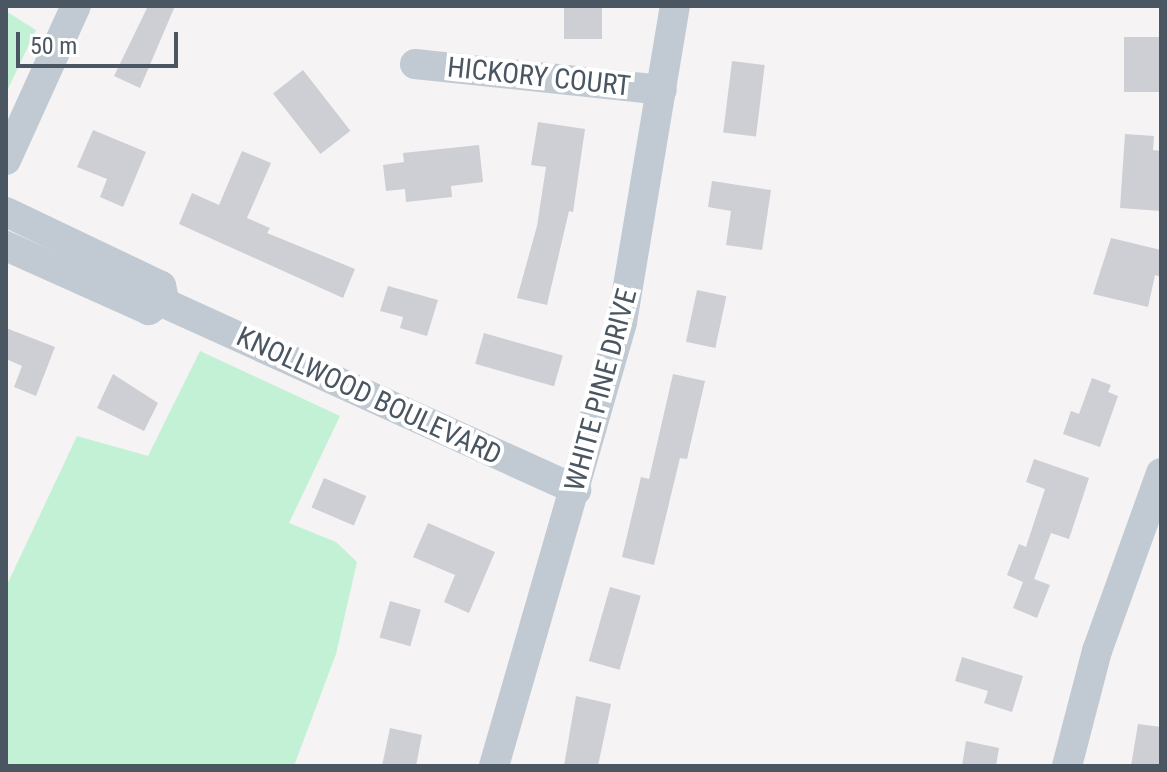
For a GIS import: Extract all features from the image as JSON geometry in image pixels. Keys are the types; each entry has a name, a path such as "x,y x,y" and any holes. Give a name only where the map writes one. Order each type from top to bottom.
{"street":[{"name":"WHITE PINE DRIVE","path":"494,766 508,707 576,490 622,322 675,6"},
{"path":"6,160 72,7"},
{"name":"HICKORY COURT","path":"415,64 662,90"},
{"name":"KNOLLWOOD BOULEVARD","path":"6,212 161,286 162,302"},
{"name":"KNOLLWOOD BOULEVARD","path":"6,246 149,310 162,302"},
{"name":"KNOLLWOOD BOULEVARD","path":"162,302 576,490"},
{"path":"1067,766 1097,651 1161,473"}],"green space":[{"path":"6,11 36,30 6,93"},
{"path":"200,351 340,416 289,523 336,542 357,562 336,654 294,766 6,766 6,587 77,436 148,456"}],"building":[{"path":"148,6 175,6 140,88 114,76"},
{"path":"564,6 602,6 602,39 564,39"},
{"path":"1124,37 1161,37 1161,92 1124,92"},
{"path":"732,61 765,65 756,136 723,132"},
{"path":"303,70 350,131 320,154 273,93"},
{"path":"538,122 585,129 573,212 569,211 547,305 517,298 537,226 546,167 531,165"},
{"path":"93,130 146,152 123,207 100,197 107,179 77,167"},
{"path":"1125,134 1154,136 1153,150 1160,151 1161,211 1120,208"},
{"path":"479,145 483,182 451,186 452,197 406,202 405,189 386,191 383,165 404,162 403,153"},
{"path":"242,151 271,163 247,218 270,228 267,233 355,269 343,298 179,224 192,193 219,205"},
{"path":"712,181 771,190 762,250 726,245 731,211 708,207"},
{"path":"1111,238 1161,250 1161,277 1155,275 1148,307 1093,294"},
{"path":"388,286 438,300 427,336 400,328 403,317 380,311"},
{"path":"697,290 726,296 715,348 686,342"},
{"path":"6,328 55,347 36,396 14,387 22,366 6,359"},
{"path":"484,333 563,356 554,386 475,364"},
{"path":"113,374 158,403 144,431 97,408"},
{"path":"673,374 705,381 687,459 680,458 654,565 622,557 641,477 649,479"},
{"path":"1092,378 1111,385 1108,392 1118,396 1100,447 1063,434 1071,411 1079,414"},
{"path":"1034,459 1089,478 1069,539 1051,533 1034,579 1050,585 1037,618 1013,608 1023,582 1007,575 1019,544 1026,547 1045,489 1026,482"},
{"path":"324,478 366,496 354,525 311,507"},
{"path":"428,523 495,552 469,613 444,602 455,575 413,557"},
{"path":"610,587 641,596 620,670 589,661"},
{"path":"390,601 421,610 410,646 380,638"},
{"path":"962,657 1023,676 1012,712 984,703 988,691 955,681"},
{"path":"576,696 611,704 598,766 564,766"},
{"path":"1138,724 1161,727 1161,766 1131,766"},
{"path":"390,728 422,735 416,766 382,766"},
{"path":"966,741 999,748 996,766 962,766"}]}
